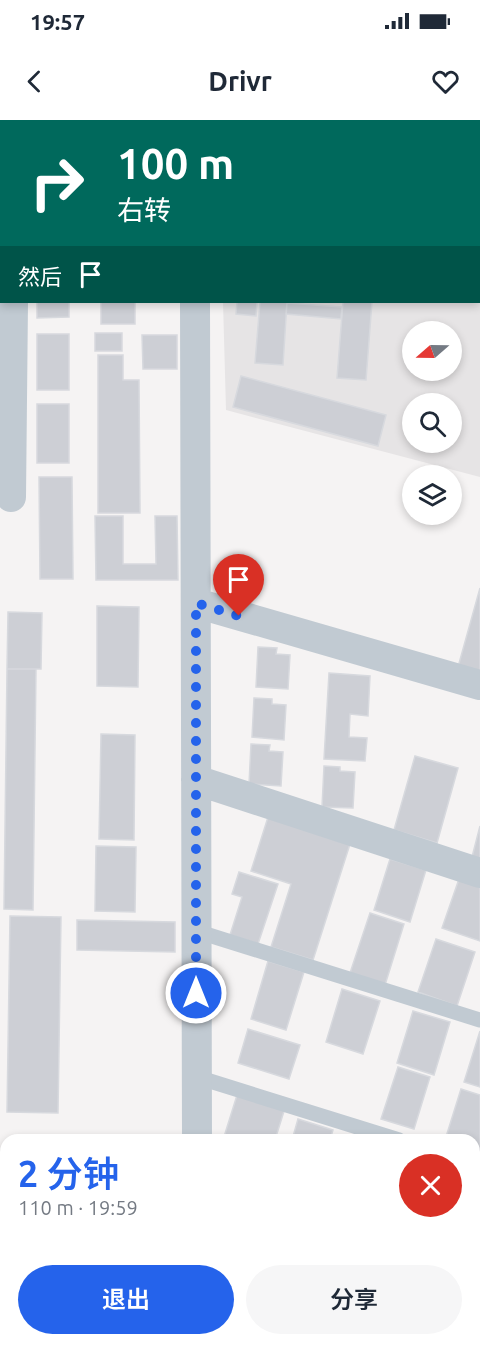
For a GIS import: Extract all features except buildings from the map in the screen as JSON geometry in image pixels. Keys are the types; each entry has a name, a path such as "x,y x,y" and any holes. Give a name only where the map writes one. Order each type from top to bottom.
{"street":[{"path":"11,497 13,303"},
{"path":"195,303 197,1134"},
{"path":"196,603 480,685"},
{"path":"196,780 480,873"}],"lane":[{"path":"196,931 480,1020"},
{"path":"196,1077 380,1134"}],"shaded area":[{"path":"223,303 480,303 480,477 462,472 462,465 435,465 226,410"}],"route":[{"path":"196,993 196,603 239,616"}]}
